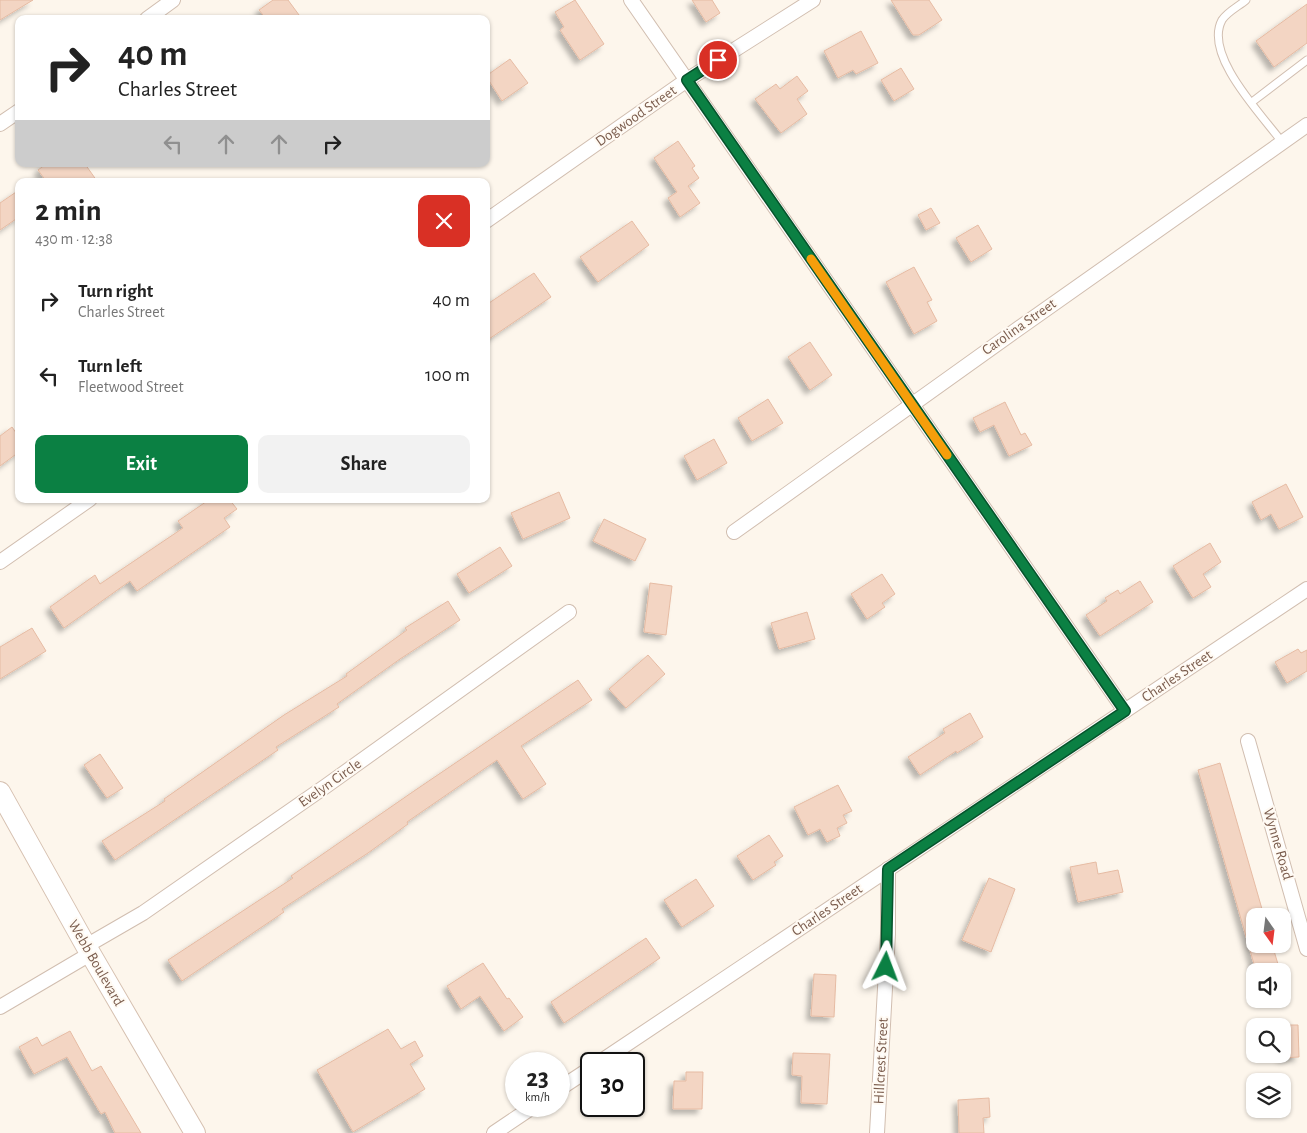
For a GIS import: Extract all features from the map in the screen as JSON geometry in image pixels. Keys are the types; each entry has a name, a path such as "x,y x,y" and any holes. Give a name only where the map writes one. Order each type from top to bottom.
{"street":[{"path":"152,15 173,0"},
{"path":"631,0 1125,711"},
{"name":"Dogwood Street","path":"490,218 687,80 813,0"},
{"path":"0,124 15,114"},
{"name":"Carolina Street","path":"734,532 1307,125"},
{"path":"0,562 84,503"},
{"name":"Charles Street","path":"615,1052 1307,589"},
{"name":"Evelyn Circle","path":"0,1008 143,913 326,786 569,612"},
{"name":"Wynne Road","path":"1248,740 1307,949"},
{"name":"Webb Boulevard","path":"0,792 88,950 195,1133"},
{"name":"Hillcrest Street","path":"877,1133 888,934 888,869"},
{"path":"494,1133 518,1117"}],"lane":[{"path":"1246,0 1223,18 1217,34 1220,51 1228,70 1282,142"},
{"path":"1252,102 1307,60"}],"building":[{"path":"0,0 33,0 0,20"},
{"path":"273,0 288,0 299,15 263,15 259,10"},
{"path":"575,0 604,44 580,60 560,30 564,27 555,12"},
{"path":"692,0 712,0 720,13 706,22"},
{"path":"891,0 929,0 942,20 919,35 913,35"},
{"path":"1307,4 1307,43 1274,67 1256,41"},
{"path":"861,31 878,63 856,74 853,70 838,78 824,51"},
{"path":"510,59 528,83 502,101 490,82 490,73"},
{"path":"901,68 914,89 894,101 881,80"},
{"path":"797,76 808,91 797,99 807,114 781,133 755,99 776,84 780,89"},
{"path":"678,141 695,166 692,168 699,178 688,186 700,203 680,217 668,198 677,192 654,158"},
{"path":"42,167 87,167 95,178 44,178 38,170"},
{"path":"15,193 15,220 0,230 0,203"},
{"path":"931,208 940,223 926,230 918,215"},
{"path":"632,221 649,245 598,282 580,257"},
{"path":"978,225 992,249 971,262 956,238"},
{"path":"914,267 932,300 927,302 937,321 914,334 886,282"},
{"path":"534,273 551,297 490,338 490,302"},
{"path":"810,342 832,375 810,390 788,357"},
{"path":"768,399 783,423 752,441 738,418"},
{"path":"1005,402 1021,435 1025,433 1032,445 1009,456 994,425 980,432 973,418"},
{"path":"12,427 15,431 15,455 0,466 0,436"},
{"path":"714,439 727,463 697,480 684,456"},
{"path":"1286,484 1303,517 1279,529 1271,514 1261,520 1252,502"},
{"path":"559,492 570,518 523,539 511,513"},
{"path":"204,503 232,503 237,509 224,518 230,527 137,591 130,581 64,628 50,607 95,575 100,584 183,528 178,521"},
{"path":"604,519 646,539 635,561 593,541"},
{"path":"1210,543 1221,562 1203,574 1211,587 1193,598 1173,566"},
{"path":"500,547 512,566 469,593 457,574"},
{"path":"882,574 895,594 882,603 885,607 867,619 851,594"},
{"path":"1140,581 1153,602 1100,636 1086,615 1107,601 1105,598 1118,590 1120,594"},
{"path":"650,583 672,586 666,635 644,632"},
{"path":"448,601 460,620 400,659 337,704 339,707 276,747 278,750 115,860 102,841 165,801 164,799 284,715 347,676 346,674 407,630 405,628"},
{"path":"807,612 815,639 779,649 771,623"},
{"path":"32,628 46,651 0,679 0,647"},
{"path":"1298,649 1301,653 1307,650 1307,671 1287,683 1275,662"},
{"path":"648,655 665,674 626,708 609,689"},
{"path":"578,680 592,700 521,746 546,784 523,799 497,760 407,822 408,824 368,853 282,909 284,912 182,981 168,960 293,878 291,876"},
{"path":"970,713 983,737 957,753 956,751 920,775 908,757 945,733 943,729"},
{"path":"100,754 123,788 107,798 84,765"},
{"path":"1220,763 1262,908 1246,908 1246,936 1198,770"},
{"path":"838,785 852,811 843,815 847,823 837,828 840,836 827,842 820,829 808,835 794,807"},
{"path":"769,835 783,856 774,862 776,865 753,880 737,856"},
{"path":"1096,862 1098,874 1118,870 1123,892 1078,902 1070,867"},
{"path":"989,878 1015,889 991,952 962,940"},
{"path":"696,879 714,906 682,927 664,900"},
{"path":"646,938 660,958 564,1023 551,1002"},
{"path":"1251,953 1275,953 1278,963 1254,963"},
{"path":"483,963 507,999 509,998 523,1017 504,1031 480,996 461,1009 447,986"},
{"path":"814,974 836,975 834,1017 811,1016"},
{"path":"1291,1025 1298,1025 1299,1057 1291,1057"},
{"path":"388,1029 401,1049 415,1041 423,1056 410,1064 425,1089 353,1132 317,1070"},
{"path":"70,1031 92,1071 101,1066 141,1133 115,1133 105,1112 101,1114 67,1057 34,1074 19,1047 37,1037 42,1046"},
{"path":"793,1053 830,1054 827,1104 801,1103 802,1076 792,1075"},
{"path":"686,1072 703,1072 702,1109 673,1109 674,1081 686,1081"},
{"path":"989,1098 990,1117 983,1118 984,1133 959,1133 958,1100"}],"slow traffic":[{"path":"811,259 947,455"}],"route":[{"path":"718,60 687,80 1125,711 888,869 886,967"}]}
